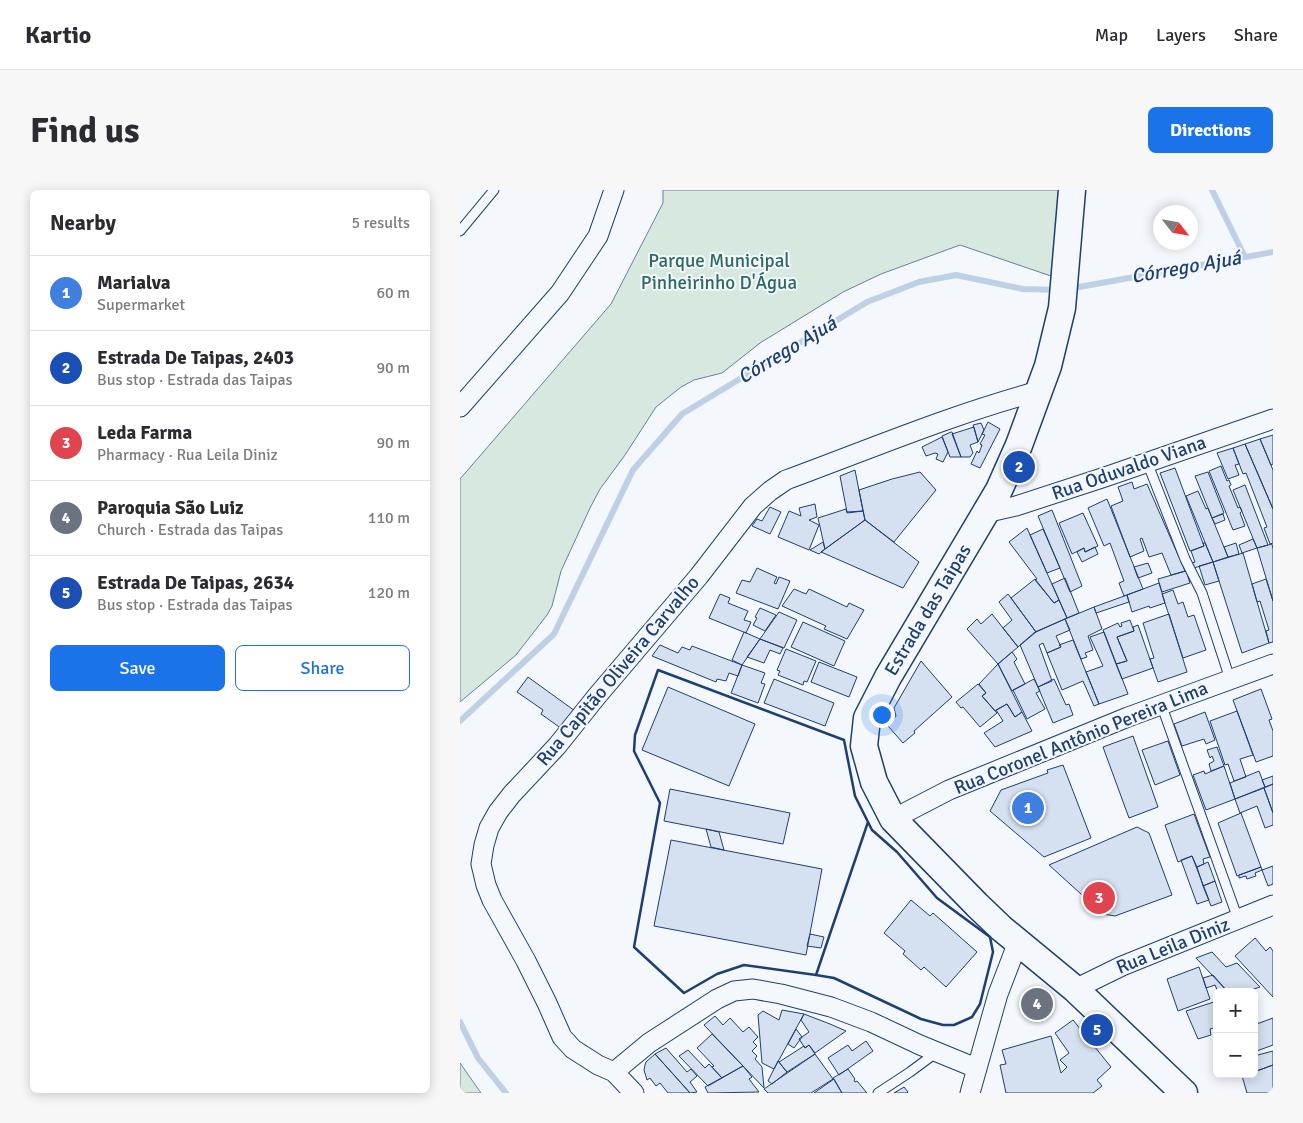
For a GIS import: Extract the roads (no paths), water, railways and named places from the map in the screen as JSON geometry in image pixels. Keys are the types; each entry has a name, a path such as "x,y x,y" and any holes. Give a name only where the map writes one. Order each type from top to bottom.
{"main road":[{"name":"Estrada das Taipas","path":"1072,190 1062,308 1048,366 1019,445 999,490 888,678 867,718 864,746 874,782 892,819 977,905 1075,989 1184,1093"}],"street":[{"path":"460,407 560,293 598,236 614,190"},
{"name":"Rua Capitão Oliveira Carvalho","path":"634,1093 614,1072 598,1065 572,1048 562,1037 548,1003 492,900 481,864 489,828 498,812 699,576 752,506 770,491 786,480 952,417 1039,391"},
{"name":"Rua Oduvaldo Viana","path":"984,513 1016,506 1273,419"},
{"name":"Rua Coronel Antônio Pereira Lima","path":"892,819 949,790 1161,704 1273,664"},
{"name":"Rua Leila Diniz","path":"1075,989 1122,966 1273,905"},
{"path":"970,1093 998,994 1018,942"},
{"path":"614,1072 649,1043 717,999 734,991 753,989 831,1007 871,1022 976,1068"}],"lane":[{"path":"460,231 494,190"},
{"path":"1147,462 1185,559 1202,593 1230,679"},
{"path":"1161,704 1238,919"},
{"path":"878,1093 937,1052"}],"waterway":[{"path":"1212,190 1245,257"},
{"name":"Córrego Ajuá","path":"1068,289 1273,252"},
{"name":"Córrego Ajuá","path":"460,721 554,634 633,470 682,414 867,302 919,282 956,275 1023,289 1059,290"},
{"name":"Córrego Ajuá","path":"460,1022 478,1058 506,1093"}],"place":[{"name":"Estrada De Taipas, 2403","path":"1019,467"},
{"name":"Marialva","path":"1028,808"},
{"name":"Leda Farma","path":"1099,898"},
{"name":"Paroquia São Luiz","path":"1037,1004"},
{"name":"Estrada De Taipas, 2634","path":"1097,1030"}],"park label":[{"name":"Parque Municipal Pinheirinho D'Água","path":"719,272"}]}
